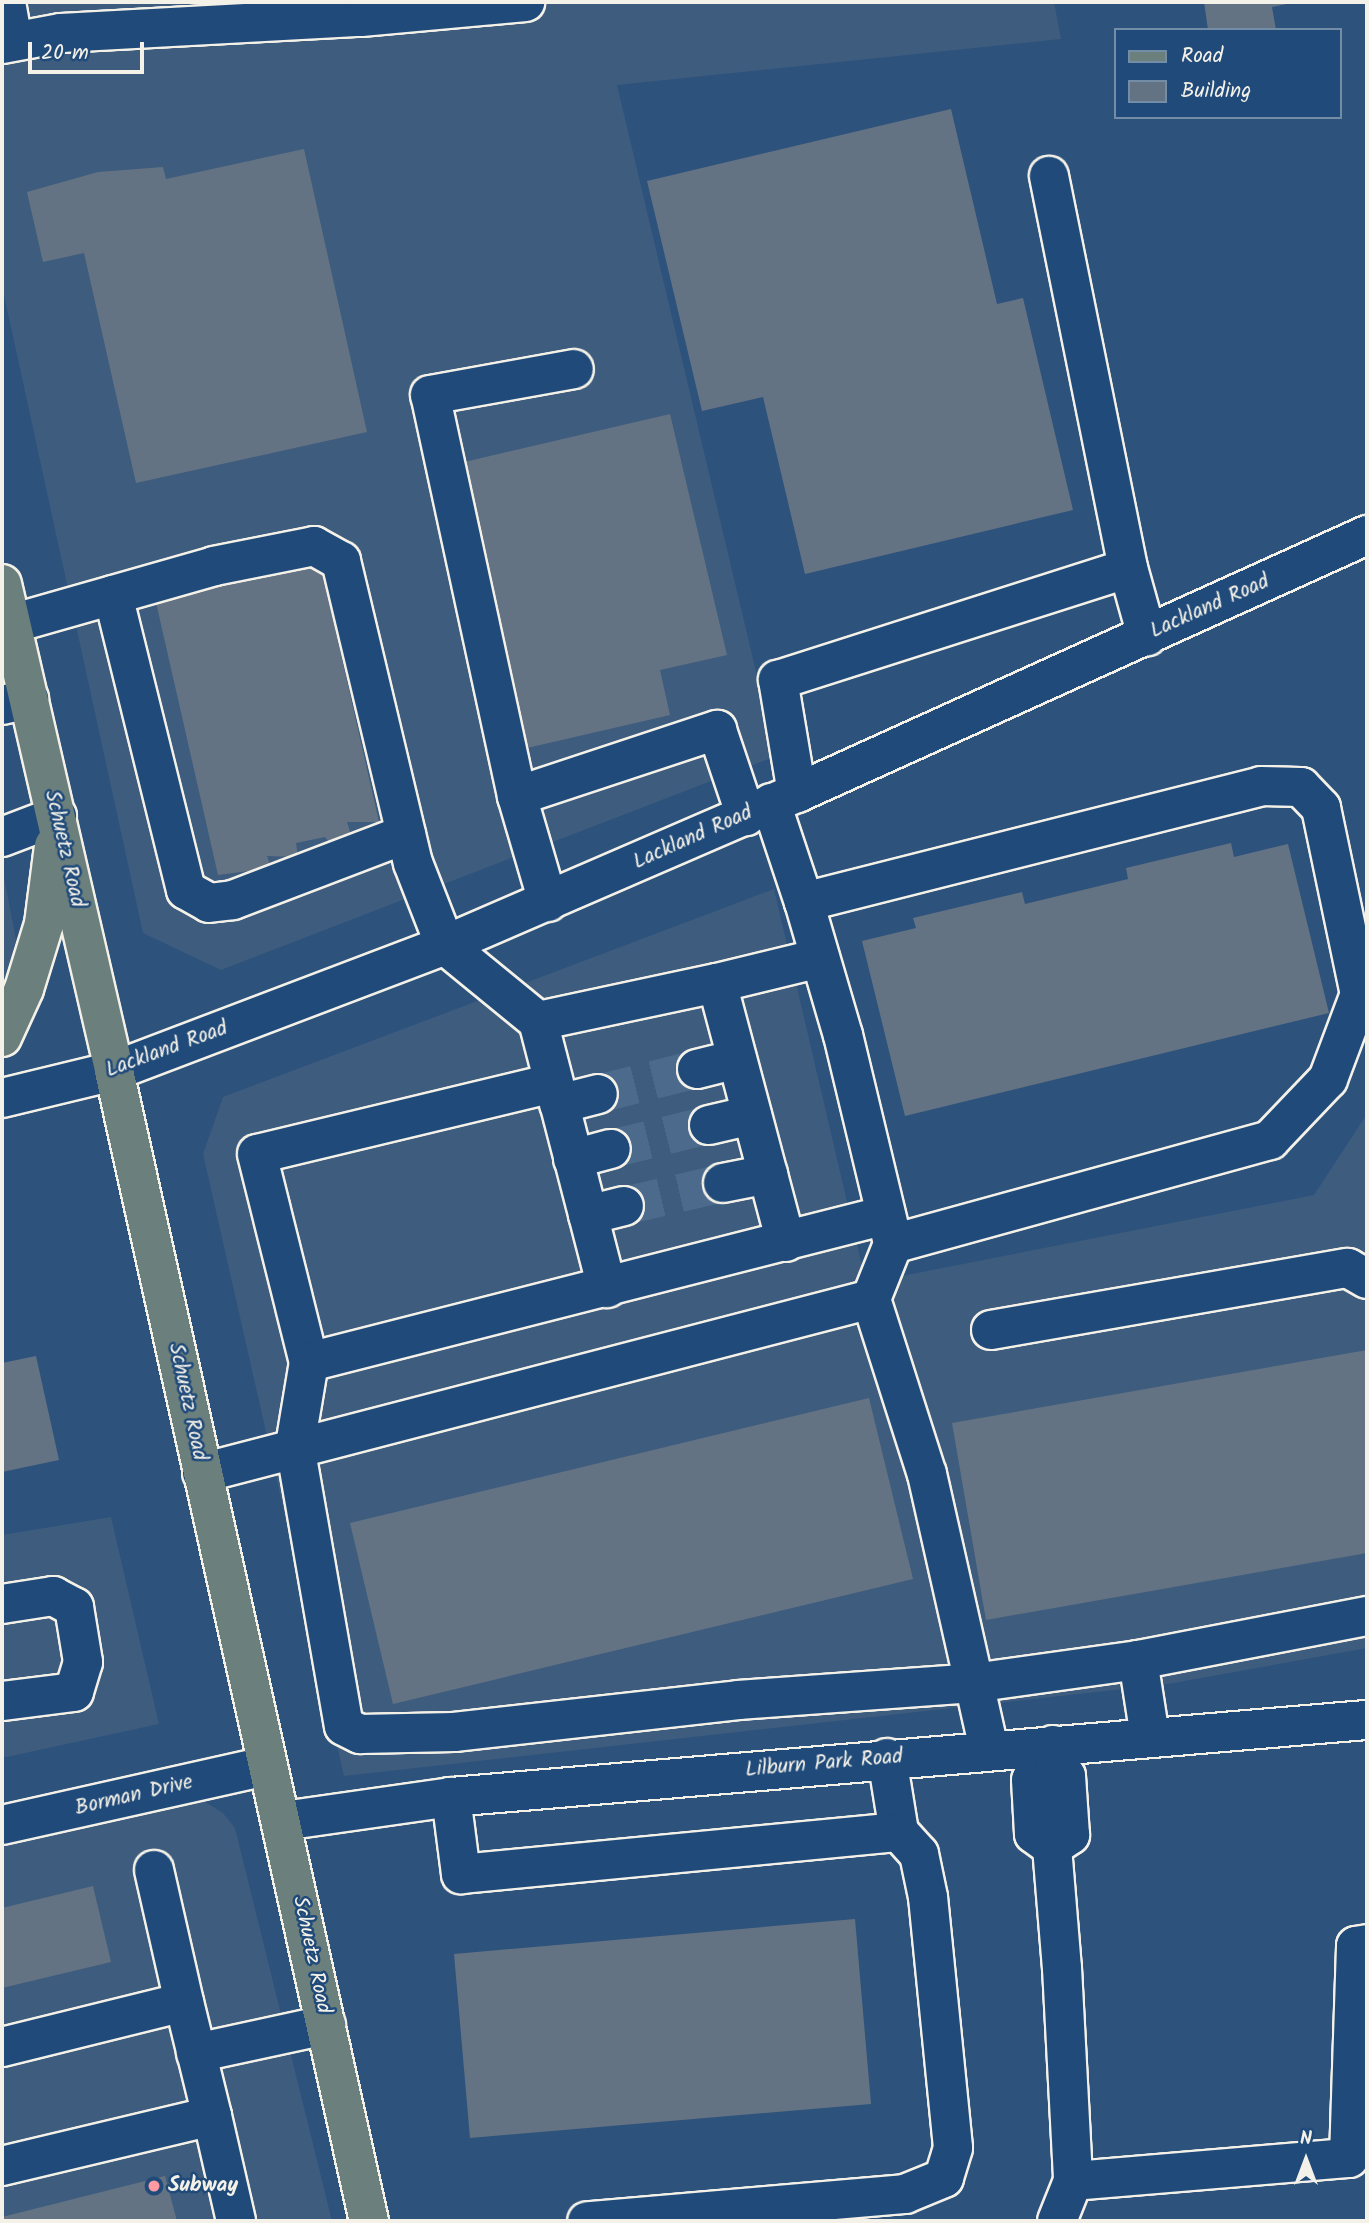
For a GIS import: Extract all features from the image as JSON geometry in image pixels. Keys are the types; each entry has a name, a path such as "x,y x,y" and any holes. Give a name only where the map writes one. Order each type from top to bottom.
{"main road":[{"name":"Schuetz Road","path":"2,584 11,624 15,702 57,816 267,1766 283,1821 369,2221"},
{"path":"2,1037 24,989 44,924 57,816"}],"street":[{"path":"6,2 7,43 61,33 119,16 361,17 525,2"},
{"path":"1049,176 1128,568 1147,636"},
{"path":"548,902 517,796 430,395 574,369"},
{"name":"Lackland Road","path":"2,1098 114,1072 445,945 771,804 1367,535"},
{"path":"11,624 214,566 314,546 341,561 413,863 445,945 538,1021 607,1288"},
{"path":"771,804 778,680 1128,568"},
{"path":"113,595 186,890 209,903 233,900 406,834"},
{"path":"517,796 717,730 771,804 804,902 843,1035 889,1230 872,1299 927,1474 989,1750"},
{"path":"309,1362 786,1242 889,1230 1270,1140 1328,1079 1360,994 1321,808 1301,787 1261,786 804,902"},
{"path":"2,836 57,816"},
{"path":"538,1021 717,984 820,958"},
{"path":"717,984 786,1242"},
{"path":"697,1069 737,1059"},
{"path":"598,1094 556,1094 257,1154 309,1362 295,1446 344,1726 360,1734 454,1731 738,1700 973,1683 1138,1660 1367,1616"},
{"path":"709,1125 752,1115"},
{"path":"573,1159 611,1149"},
{"path":"723,1183 768,1174"},
{"path":"588,1215 624,1206"},
{"path":"991,1330 1348,1268 1367,1279"},
{"path":"202,1472 872,1299"},
{"path":"2,1604 53,1596 74,1607 83,1662 74,1692 2,1702"},
{"path":"1138,1660 1150,1737"},
{"name":"Lilburn Park Road","path":"283,1821 451,1797 989,1750 1054,1752 1150,1737 1367,1720"},
{"path":"1054,1752 1066,1776 1070,1835 1052,1847 1073,2181 1057,2221"},
{"path":"587,2221 905,2194 944,2178 953,2148 928,1897 919,1854 899,1832 887,1759"},
{"name":"Borman Drive","path":"2,1825 267,1766"},
{"path":"451,1797 461,1874 899,1832"},
{"path":"154,1870 236,2221"},
{"path":"1073,2181 1349,2158 1356,1946 1367,1944"},
{"path":"2,2047 184,2002"},
{"path":"196,2053 326,2025"},
{"path":"2,2166 212,2116"}],"shaded area":[{"path":"2,2 1054,2 1061,39 617,85 776,756 221,970 143,933 2,286"},
{"path":"2,866 16,940 2,995"},
{"path":"774,889 866,1283 1314,1195 1367,1114 1367,1648 1168,1684 344,1776 203,1154 223,1097"},
{"path":"111,1517 159,1724 2,1758 2,1535"},
{"path":"202,1800 223,1813 235,1828 332,2221 2,2221 2,1843"}],"building":[{"path":"1204,2 1292,2 1272,7 1276,28 1208,28"},
{"path":"951,109 997,304 1023,298 1073,510 805,574 763,397 702,411 647,181"},
{"path":"304,149 367,432 136,483 84,253 43,262 27,192 98,172 163,167 166,179"},
{"path":"670,414 727,655 660,670 670,715 527,748 460,463"},
{"path":"306,561 322,571 379,822 347,822 352,838 329,842 325,837 296,843 298,857 267,856 271,868 218,875 155,598"},
{"path":"1231,843 1234,857 1288,844 1329,1013 905,1116 862,941 916,928 913,918 1022,892 1025,904 1128,879 1126,868"},
{"path":"1367,1350 1367,1553 986,1620 952,1423"},
{"path":"36,1356 59,1460 2,1472 2,1363"},
{"path":"869,1398 913,1579 393,1704 350,1523"},
{"path":"93,1886 111,1962 2,1988 2,1908"},
{"path":"855,1919 871,2104 470,2138 454,1954"},
{"path":"165,2176 177,2221 2,2221 2,2217"}],"tunnel":[{"path":"598,1094 697,1069"},
{"path":"611,1149 709,1125"},
{"path":"624,1206 723,1183"}],"place":[{"name":"Subway","path":"154,2186"}]}
